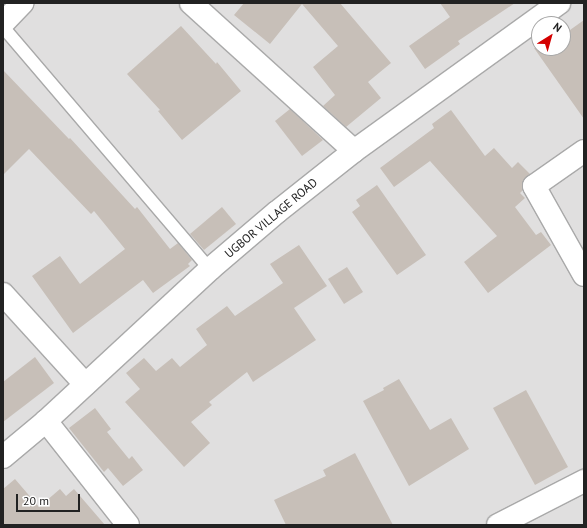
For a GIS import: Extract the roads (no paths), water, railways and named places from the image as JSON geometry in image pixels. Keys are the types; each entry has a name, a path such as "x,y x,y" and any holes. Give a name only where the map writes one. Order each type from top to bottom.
{"street":[{"path":"3,23 22,3"},
{"path":"191,3 354,151"},
{"name":"UGBOR VILLAGE ROAD","path":"3,457 46,421 210,269 277,212 354,151 559,3"},
{"path":"584,151 534,186 584,275"},
{"path":"3,294 85,384"},
{"path":"46,421 128,525"},
{"path":"498,525 584,481"}],"lane":[{"path":"3,27 210,269"}]}
